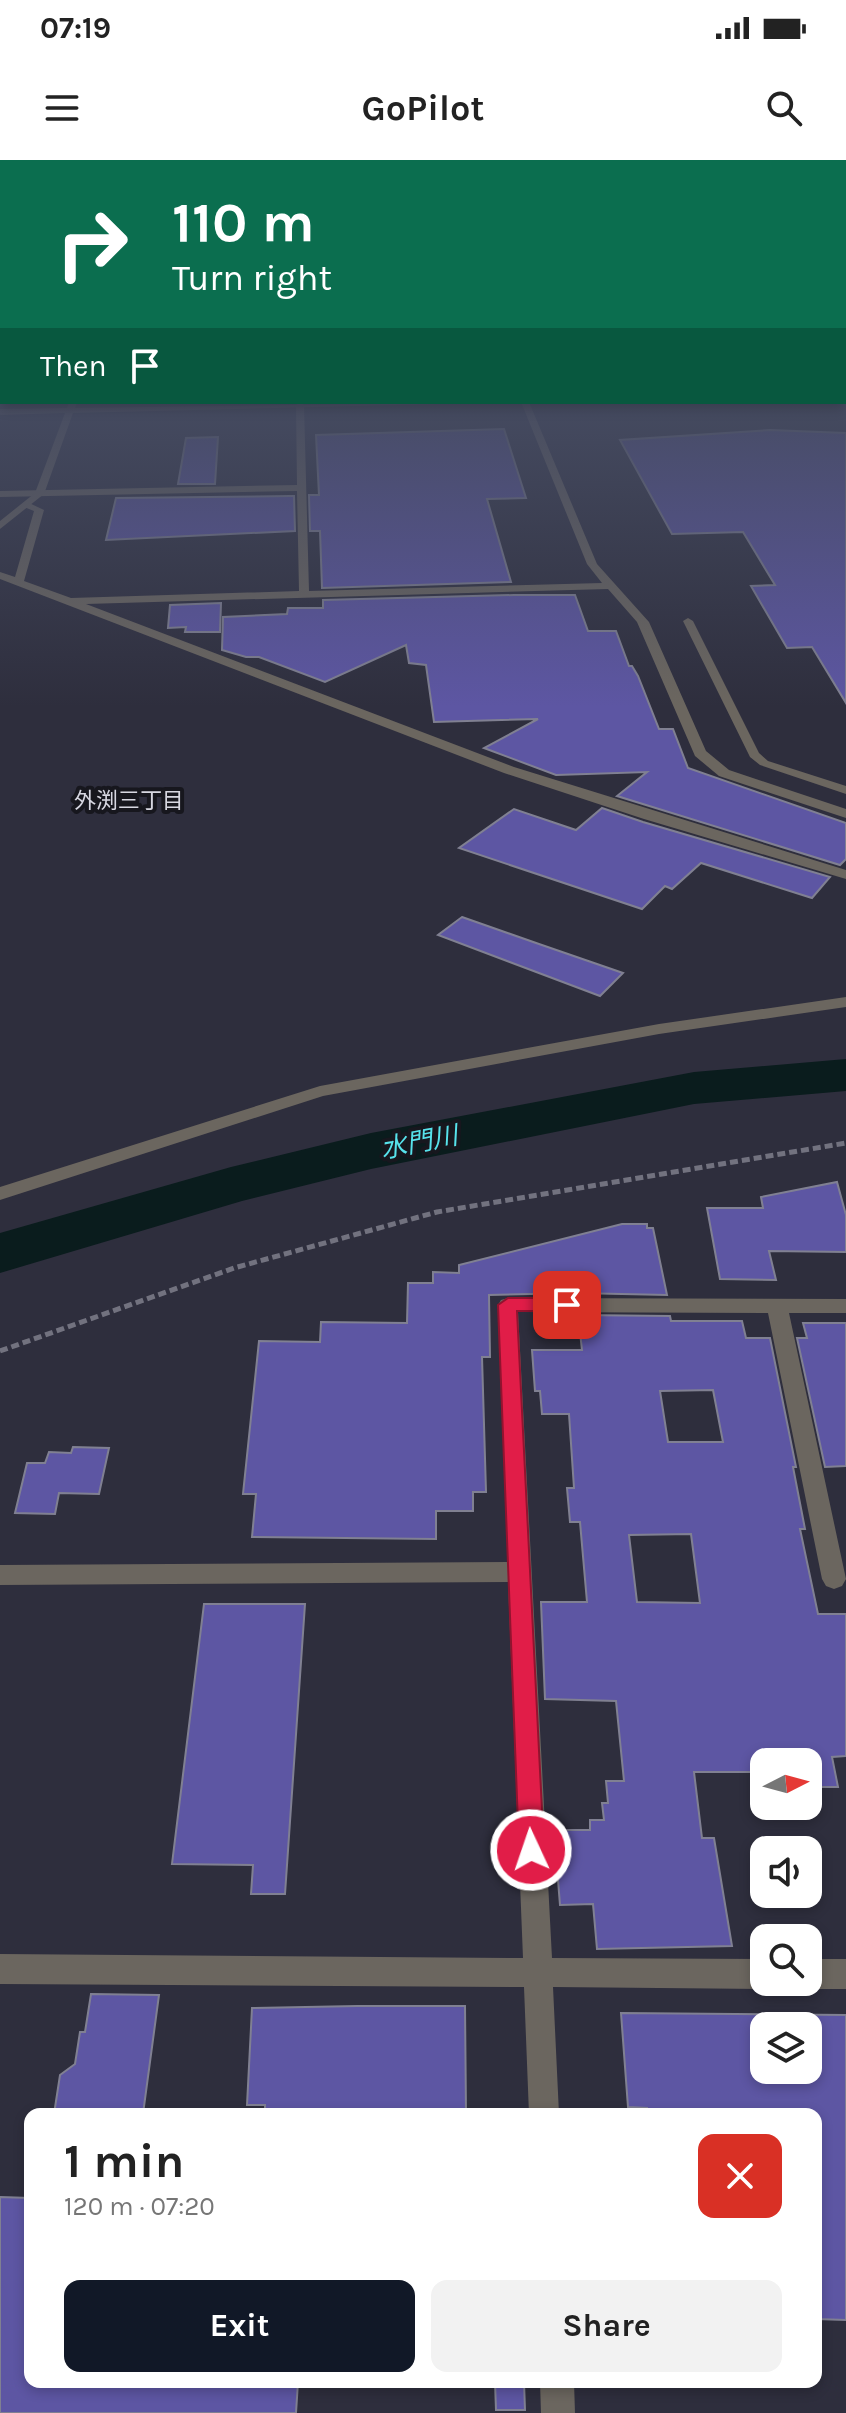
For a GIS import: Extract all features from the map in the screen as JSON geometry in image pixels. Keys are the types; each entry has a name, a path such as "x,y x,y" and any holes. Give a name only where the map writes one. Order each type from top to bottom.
{"street":[{"path":"0,526 36,497"},
{"path":"302,497 304,594"},
{"path":"563,497 592,564 600,576 632,604 643,622 700,753 724,773 846,814"},
{"path":"15,581 20,579 39,510 27,505"},
{"path":"0,575 509,770 846,875"},
{"path":"70,602 85,599 611,586"},
{"path":"0,1194 320,1091 659,1029 846,1002"},
{"path":"544,2108 517,1572 508,1305 846,1306"},
{"path":"777,1306 834,1579"},
{"path":"0,1575 517,1572"},
{"path":"0,1969 750,1974"},
{"path":"822,1974 846,1974"},
{"path":"557,2388 558,2413"}],"lane":[{"path":"688,621 754,755 764,763 846,790"}],"path":[{"path":"0,1351 234,1268 437,1212 846,1143"}],"building":[{"path":"294,497 295,531 106,540 116,498"},
{"path":"309,497 526,498 487,499 511,582 322,588 320,531 310,531"},
{"path":"652,497 846,497 846,703 812,647 787,648 751,586 775,585 743,532 672,534"},
{"path":"575,595 588,631 616,631 659,729 673,729 688,768 846,823 846,859 840,865 617,796 647,772 556,775 484,748 538,719 434,722 426,665 409,663 406,645 325,682 259,657 246,657 222,650 223,617 287,614 288,608 323,608 323,600"},
{"path":"221,603 220,632 185,632 186,627 168,628 170,605"},
{"path":"602,808 830,877 812,898 701,863 672,889 665,886 642,909 459,848 514,809 576,830"},
{"path":"462,917 623,973 600,996 438,935"},
{"path":"837,1182 846,1215 846,1252 769,1251 776,1280 720,1279 707,1208 763,1208 761,1197"},
{"path":"622,1224 647,1224 647,1228 653,1228 667,1295 489,1295 490,1357 482,1357 486,1492 473,1492 473,1511 436,1511 436,1539 252,1537 256,1494 243,1494 259,1341 320,1342 321,1322 407,1323 408,1283 433,1283 433,1272 459,1273 459,1265"},
{"path":"578,1315 670,1316 671,1321 742,1321 746,1338 770,1338 796,1467 793,1467 805,1529 800,1529 818,1614 846,1614 846,1756 832,1757 838,1787 822,1787 822,1748 750,1748 750,1772 694,1772 702,1838 714,1838 732,1946 597,1949 593,1904 560,1905 554,1830 590,1830 590,1820 604,1820 602,1803 608,1803 606,1781 624,1781 616,1701 545,1699 541,1602 587,1602 580,1522 570,1522 567,1488 574,1488 569,1414 542,1414 540,1391 535,1391 532,1350 582,1350","holes":["713,1390 723,1442 668,1442 660,1391","691,1534 700,1603 637,1602 629,1535"]},
{"path":"803,1323 846,1323 846,1466 825,1467 797,1338 807,1338"},
{"path":"73,1447 109,1448 99,1494 59,1493 55,1514 15,1513 27,1463 45,1463 49,1452 71,1453"},
{"path":"204,1604 305,1604 285,1894 251,1894 253,1865 172,1864"},
{"path":"91,1994 159,1995 144,2108 55,2108 60,2075 75,2064 80,2032 85,2032"},
{"path":"465,2006 466,2108 265,2108 265,2105 247,2105 252,2008"},
{"path":"621,2013 750,2014 750,2084 822,2084 822,2015 846,2015 846,2320 822,2319 822,2108 628,2107"},
{"path":"0,2197 24,2198 24,2388 298,2388 296,2413 0,2413"},
{"path":"495,2388 524,2388 525,2410 496,2410"}],"waterway":[{"name":"水門川","path":"0,1253 231,1185 371,1151 694,1088 846,1075"}],"district":[{"name":"外渕三丁目","path":"129,800"}],"route":[{"path":"531,1850 508,1305 567,1305"}]}
